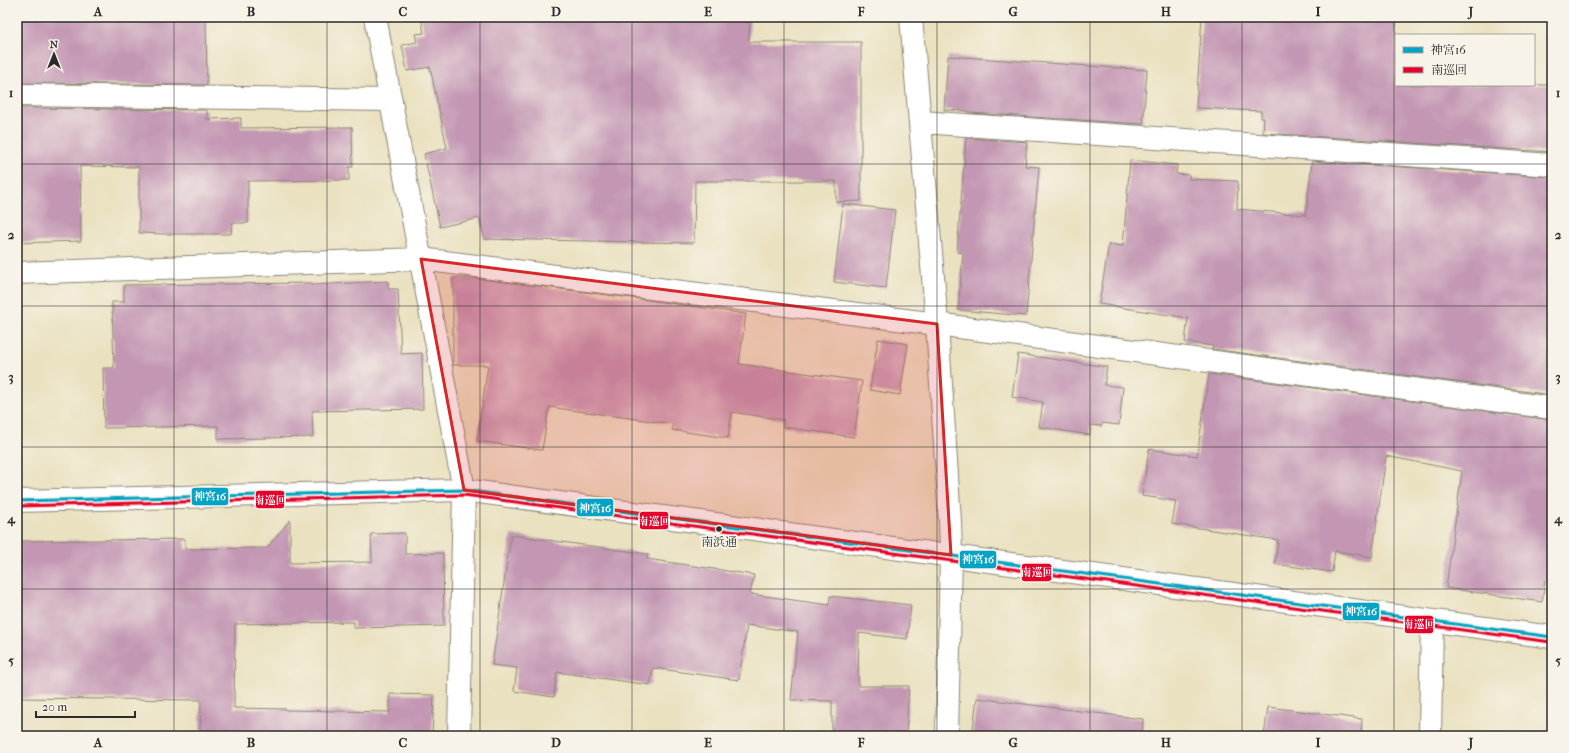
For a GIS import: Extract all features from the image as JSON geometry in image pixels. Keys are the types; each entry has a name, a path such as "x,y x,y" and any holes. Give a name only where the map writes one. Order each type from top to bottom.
{"street":[{"path":"375,17 464,490 459,736"},
{"path":"911,17 937,324 950,521 951,556 948,736"},
{"path":"17,95 391,100"},
{"path":"921,122 1552,165"},
{"path":"17,273 421,259 937,324 1552,408"},
{"path":"17,501 464,490 1552,637"},
{"path":"1430,736 1432,621"}],"highlighted area":[{"path":"421,259 937,324 951,555 464,490"}],"building":[{"path":"17,17 206,17 207,85 17,83"},
{"path":"421,17 750,17 749,42 861,42 861,201 836,202 836,181 695,181 694,243 484,239 480,218 440,227 424,154 447,148 430,67 407,71 402,45 417,42 415,34 424,33"},
{"path":"1202,17 1396,17 1395,86 1552,85 1552,152 1263,133 1264,118 1261,118 1261,111 1196,108"},
{"path":"948,56 1147,70 1143,124 969,113 969,111 944,110"},
{"path":"17,108 207,110 207,119 241,118 241,128 352,127 353,167 349,167 349,180 248,181 248,223 232,223 231,234 166,234 139,233 139,167 80,166 81,241 17,243"},
{"path":"966,138 1027,142 1025,166 1039,167 1026,316 958,310 963,253 957,252"},
{"path":"1130,160 1177,165 1176,174 1189,175 1189,179 1238,181 1237,209 1306,215 1312,161 1552,177 1552,395 1212,349 1213,346 1185,342 1188,318 1099,304 1109,244 1123,246"},
{"path":"843,204 895,210 886,288 834,282"},
{"path":"453,278 473,278 746,314 739,364 862,381 854,437 783,427 784,420 732,412 728,438 672,430 673,424 549,407 542,450 477,441 488,365 453,365"},
{"path":"388,281 388,289 398,289 401,354 422,353 423,409 312,411 313,437 218,439 218,426 104,428 103,368 114,368 112,302 124,302 124,285 311,283 311,285"},
{"path":"878,339 908,344 900,395 870,390"},
{"path":"1018,354 1107,367 1104,385 1123,387 1119,425 1102,423 1102,426 1091,425 1090,435 1039,427 1043,402 1012,397"},
{"path":"1209,374 1552,420 1552,581 1545,580 1542,602 1446,588 1462,471 1386,456 1372,557 1335,551 1332,572 1275,564 1278,540 1172,524 1176,501 1142,496 1149,449 1197,456"},
{"path":"290,520 290,563 372,562 371,534 405,533 405,554 443,553 444,626 354,628 354,622 235,624 234,708 390,712 390,694 434,695 432,736 209,736 209,730 200,730 201,700 17,698 17,541 185,539 185,549 267,548"},
{"path":"511,535 648,554 647,559 754,575 750,594 829,605 830,596 911,605 907,639 859,633 858,686 909,686 906,736 832,736 832,701 791,700 798,632 747,625 739,680 653,668 650,685 557,672 554,697 514,691 517,668 492,665"},
{"path":"977,698 1143,719 1142,736 972,736"},
{"path":"1268,707 1362,719 1361,736 1264,736"}],"transit line":[{"name":"神宮16","path":"17,501 464,490 1552,637"},
{"name":"南巡回","path":"17,506 464,495 1551,642"}],"place":[{"name":"南浜通","path":"719,529"}]}
